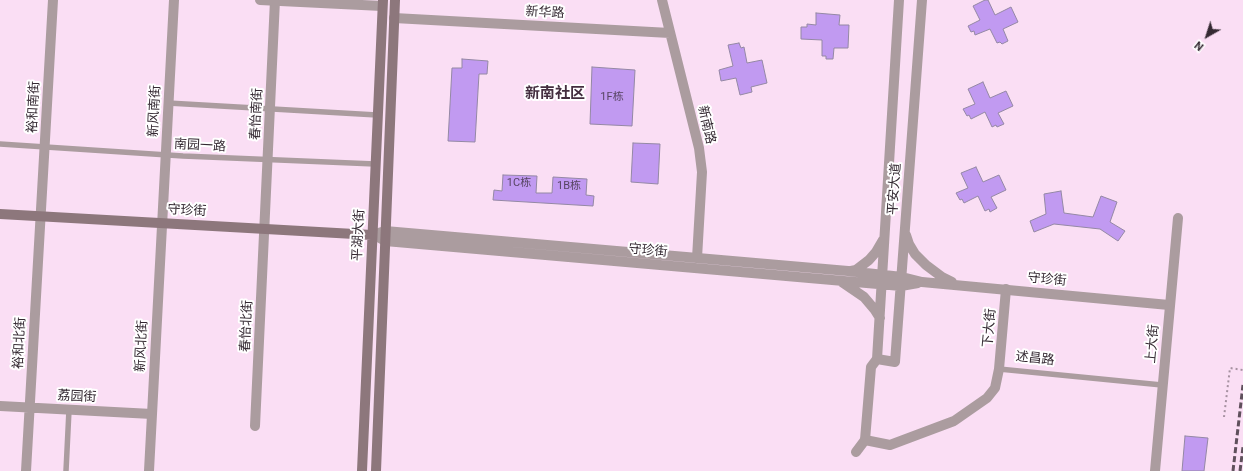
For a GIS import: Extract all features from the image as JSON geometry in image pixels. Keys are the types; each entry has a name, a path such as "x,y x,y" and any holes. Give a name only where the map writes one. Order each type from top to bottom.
{"main road":[{"name":"平湖大街","path":"376,471 395,0"},
{"name":"平湖大街","path":"362,471 382,3"},
{"name":"守珍街","path":"0,214 372,235"}],"street":[{"name":"裕和南街","path":"40,216 53,0"},
{"name":"新风南街","path":"162,223 174,0"},
{"path":"260,0 382,3"},
{"name":"春怡南街","path":"264,228 275,0"},
{"name":"新南路","path":"662,0 699,148 702,172 697,258"},
{"name":"平安大道","path":"865,440 871,367 877,359 899,0"},
{"name":"平安大道","path":"877,359 895,362 922,0"},
{"name":"新华路","path":"394,18 670,32"},
{"name":"裕和北街","path":"26,471 40,216"},
{"name":"上大街","path":"1155,471 1178,218"},
{"name":"新风北街","path":"149,471 162,223"},
{"name":"春怡北街","path":"255,426 264,228"},
{"path":"905,232 909,244 915,254 926,265 942,277 958,285"},
{"name":"守珍街","path":"372,235 697,258 848,271 882,279 1169,305"},
{"name":"守珍街","path":"385,236 839,280 882,279"},
{"path":"848,271 856,270 869,260 876,252 884,236"},
{"path":"839,280 864,297 880,318"},
{"name":"下大街","path":"999,369 1006,290"},
{"name":"述昌路","path":"865,440 890,444 954,421 987,398 995,388 999,369"},
{"name":"荔园街","path":"0,406 152,414"},
{"path":"856,452 865,440"}],"lane":[{"path":"168,103 378,115"},
{"name":"南园一路","path":"0,144 166,155 375,164"},
{"name":"述昌路","path":"999,369 1162,385"},
{"path":"66,471 68,410"}],"path":[{"path":"1224,417 1230,368 1243,370"}],"building":[{"path":"988,0 995,15 1011,7 1018,22 1003,29 1008,41 1002,44 1000,42 997,43 990,29 975,35 974,31 971,32 968,26 980,20 973,6"},
{"path":"816,13 840,15 839,25 849,25 848,48 834,48 833,59 826,59 826,56 822,56 822,40 801,39 801,27 807,27 807,24 816,25"},
{"path":"739,43 741,48 744,47 747,63 762,60 767,83 751,87 752,92 740,95 736,78 721,81 719,70 733,66 728,45"},
{"path":"462,59 488,61 487,74 479,74 475,142 448,141 452,68 462,68"},
{"path":"592,67 635,70 632,126 590,124"},
{"path":"983,82 990,98 1006,91 1013,106 998,113 1004,124 997,127 996,125 992,127 985,112 971,119 969,115 967,116 963,109 975,104 968,89"},
{"path":"633,143 660,144 658,184 631,182"},
{"path":"976,167 983,182 999,175 1006,190 991,197 997,208 990,212 989,209 985,211 978,196 964,203 962,199 960,200 956,193 968,188 961,173"},
{"path":"503,175 537,176 536,193 552,193 553,177 587,179 586,195 594,196 593,206 493,200 494,190 502,191"},
{"path":"1061,191 1064,213 1093,217 1101,196 1117,202 1110,222 1125,231 1118,241 1100,229 1054,224 1034,232 1030,221 1046,214 1044,194"},
{"path":"1185,436 1208,438 1204,471 1182,471"}],"railway":[{"path":"1233,471 1243,385"},
{"path":"1240,471 1243,447"}],"district":[{"name":"新南社区","path":"555,94"}]}
